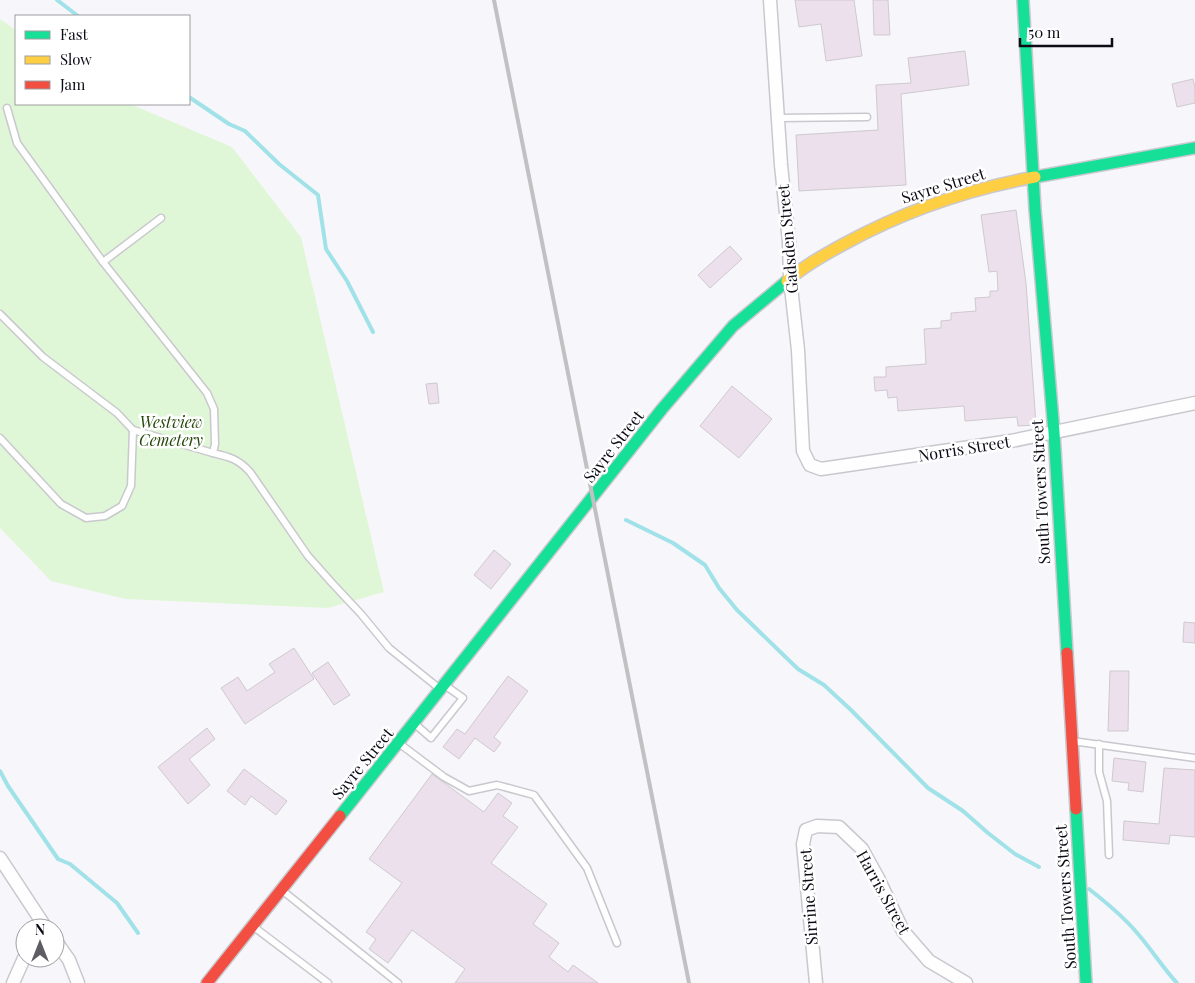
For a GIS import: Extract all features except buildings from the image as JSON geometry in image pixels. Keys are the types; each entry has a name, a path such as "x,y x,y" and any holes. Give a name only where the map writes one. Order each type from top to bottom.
{"main road":[{"name":"South Towers Street","path":"1023,0 1033,178 1054,432 1086,983"},
{"name":"Sayre Street","path":"207,983 443,688 662,409 733,326 790,278 818,258 860,235 907,213 953,196 1033,178 1195,148"}],"street":[{"name":"Gadsden Street","path":"770,0 789,242 790,278 798,350 803,451 810,465 821,469"},
{"name":"Norris Street","path":"821,469 1011,441 1195,403"},
{"name":"Sirrine Street","path":"816,983 803,844 806,830 823,826"},
{"name":"Harris Street","path":"823,826 839,827 862,849 878,878 902,931 929,961 966,983"},
{"path":"0,858 39,918"},
{"path":"65,954 78,983"},
{"path":"13,983 20,968"}],"lane":[{"path":"7,108 17,143 103,262 207,393 214,409 215,444 213,453"},
{"path":"778,118 867,117"},
{"path":"103,262 161,218"},
{"path":"0,314 43,357 117,413 133,430 234,458 242,464 250,472 308,556 389,648 443,688 463,698 431,738 414,723"},
{"path":"0,438 61,504 86,518 105,516 122,506 131,486 133,430"},
{"path":"1071,740 1195,758"},
{"path":"398,743 444,777 469,791 497,785 534,795 587,868 617,943"},
{"path":"1099,744 1098,772 1107,802 1109,855"},
{"path":"282,890 398,983"},
{"path":"253,926 328,983"}],"green space":[{"name":"Westview Cemetery","path":"0,19 15,29 15,105 132,105 232,147 301,237 384,592 328,608 126,599 51,581 0,528"}],"waterway":[{"path":"57,0 77,15"},
{"path":"190,98 229,124 245,131 279,164 318,195 326,249 347,281 373,332"},
{"path":"626,520 673,543 705,565 719,588 737,610 798,669 824,685 851,710 928,788 963,811 1015,854 1039,867"},
{"path":"0,771 8,786 58,859 70,864 117,903 138,933"},
{"path":"1089,889 1115,910 1133,928 1177,983"}],"railway":[{"path":"494,0 689,983"}],"traffic: fast":[{"path":"1023,0 1035,209 1054,432 1067,653"},
{"path":"1035,177 1195,148"},
{"path":"340,816 662,409 733,326 787,281"},
{"path":"1076,809 1086,983"}],"traffic: slow":[{"path":"787,281 807,266 844,244 913,211 985,188 1035,177"}],"traffic: jam":[{"path":"1067,653 1076,809"},
{"path":"207,983 340,816"}]}
